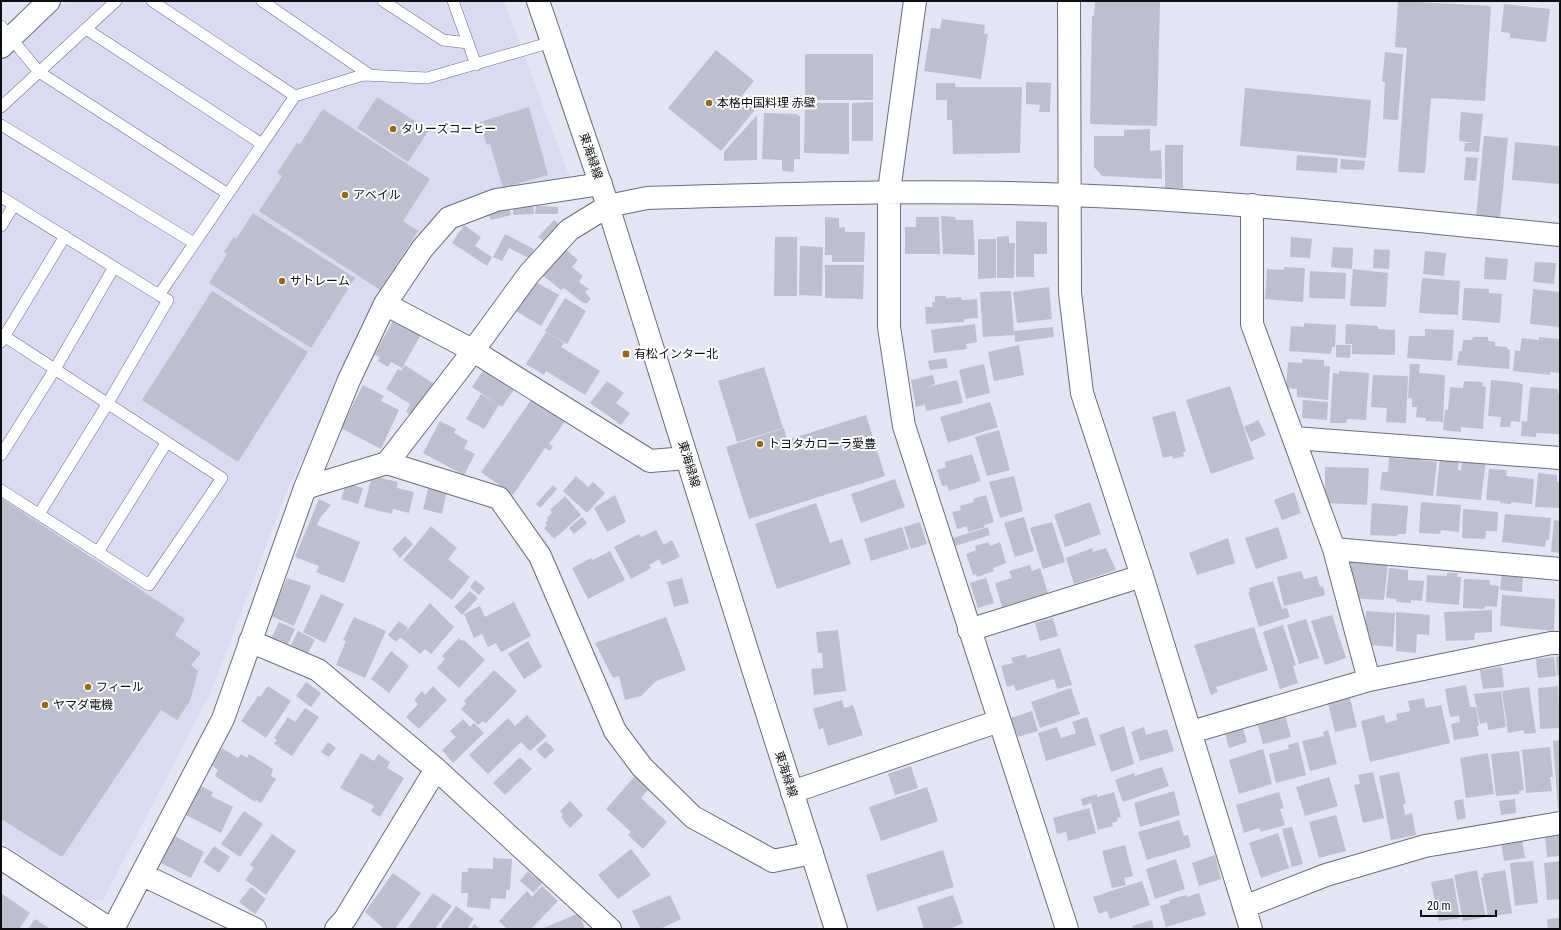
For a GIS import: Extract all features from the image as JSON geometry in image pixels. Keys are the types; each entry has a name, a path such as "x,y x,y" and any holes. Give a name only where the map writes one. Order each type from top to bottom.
{"street":[{"path":"4,37 49,1"},
{"name":"東海緑線","path":"538,1 601,184 836,929"},
{"path":"915,1 889,191 889,327 904,426 1067,929"},
{"path":"1069,1 1070,293 1082,393 1142,576 1251,929"},
{"path":"1,858 111,929 142,875 223,720 306,488 350,380 385,304 422,249 449,218 496,200 601,184"},
{"path":"387,463 528,274 564,236 570,230 608,206 648,198 889,191 1070,195 1252,205 1560,235"},
{"path":"1252,205 1252,324 1334,549 1369,680"},
{"path":"385,304 472,350 650,461 687,458"},
{"path":"1294,438 1560,458"},
{"path":"306,488 387,463 499,498 540,556 615,731 642,767 693,817 772,861 812,853"},
{"path":"1334,549 1560,569"},
{"path":"969,630 1142,576"},
{"path":"250,641 318,670 436,769 610,929"},
{"path":"1191,732 1369,680 1551,643 1560,643"},
{"path":"792,792 999,722"},
{"path":"346,926 436,769"},
{"path":"1244,907 1326,875 1425,846 1560,823"},
{"path":"142,875 256,929"}],"lane":[{"path":"1,107 116,1"},
{"path":"152,1 294,96"},
{"path":"262,1 370,75"},
{"path":"383,1 443,40 468,43"},
{"path":"453,1 476,64"},
{"path":"86,29 262,144"},
{"path":"4,37 39,72 228,194"},
{"path":"159,295 294,96 363,75 427,78 552,42"},
{"path":"1,125 194,243"},
{"path":"1,197 168,300 108,404 39,514"},
{"path":"1,226 14,205"},
{"path":"1,490 149,585 222,478 55,369 2,338 65,236"},
{"path":"1,454 55,369 114,267"},
{"path":"98,552 167,442"}],"shaded area":[{"path":"67,1 504,1 571,181 429,234 330,401 287,491 211,692 103,900 89,900 1,842 1,63"}],"building":[{"path":"1095,1 1160,1 1157,126 1090,124 1092,16 1094,16"},
{"path":"1398,1 1491,6 1485,101 1431,98 1425,173 1398,172 1407,48 1395,47"},
{"path":"1504,4 1550,9 1546,42 1510,38 1510,33 1501,32"},
{"path":"942,19 985,25 984,34 988,34 981,79 924,71 931,28 940,29"},
{"name":"本格中国料理 赤壁","path":"716,50 754,81 740,98 755,110 721,151 668,108"},
{"path":"1385,52 1403,54 1398,120 1383,119 1385,82 1382,82"},
{"path":"805,54 873,54 873,100 805,100"},
{"path":"1026,82 1051,83 1050,112 1039,112 1040,105 1026,104"},
{"path":"936,83 955,83 955,87 1022,87 1020,153 953,154 952,120 947,120 947,100 936,100"},
{"path":"1245,88 1371,100 1366,158 1240,146"},
{"name":"タリーズコーヒー","path":"377,97 429,130 408,162 357,128"},
{"path":"873,102 873,141 852,141 852,103"},
{"path":"805,103 849,103 849,154 804,153"},
{"path":"529,107 548,175 503,188 490,144 487,145 480,122"},
{"name":"アベイル","path":"323,109 430,179 403,221 418,231 380,290 259,211 282,176 277,173 297,143 300,144"},
{"path":"1461,112 1483,114 1479,152 1464,151 1465,143 1475,143 1459,141"},
{"path":"764,113 797,114 800,116 800,159 794,159 794,172 782,171 782,160 762,159"},
{"path":"757,115 757,160 724,161 724,152"},
{"path":"1150,129 1150,151 1161,150 1162,179 1102,176 1094,167 1094,136 1124,136 1124,130"},
{"path":"1484,136 1508,138 1500,219 1476,217"},
{"path":"1515,142 1560,146 1560,184 1512,180"},
{"path":"1165,145 1183,145 1183,188 1165,188"},
{"path":"1297,155 1338,158 1337,173 1296,170"},
{"path":"1466,157 1478,158 1476,181 1464,180"},
{"path":"1341,159 1365,161 1364,170 1340,169"},
{"path":"533,205 534,214 513,215 513,207"},
{"path":"509,206 511,215 491,220 488,211"},
{"path":"536,206 558,207 558,214 535,214"},
{"name":"サトレーム","path":"253,213 355,278 311,348 209,283 227,254 224,252 234,237 236,239"},
{"path":"941,216 955,217 956,220 973,220 975,255 943,254"},
{"path":"825,217 839,218 839,228 845,227 845,232 865,232 864,262 832,262 832,255 825,255"},
{"path":"916,217 939,217 940,254 905,254 905,227 916,227"},
{"path":"554,220 560,225 545,242 538,237"},
{"path":"1016,221 1047,222 1047,254 1034,254 1034,277 1016,277"},
{"path":"464,225 481,237 475,246 492,257 487,266 452,243"},
{"path":"505,234 534,249 529,258 509,248 502,261 493,257"},
{"path":"1009,236 1009,243 1015,243 1014,278 997,278 997,237"},
{"path":"775,237 797,237 797,296 774,296"},
{"path":"1291,237 1312,239 1310,258 1290,257"},
{"path":"978,239 996,239 996,278 978,279"},
{"path":"800,246 823,247 822,296 799,295"},
{"path":"1333,247 1353,248 1352,269 1331,267"},
{"path":"564,248 578,260 572,267 583,276 579,282 589,289 585,292 591,299 587,303 583,303 564,288 561,290 542,275"},
{"path":"1374,249 1390,250 1389,269 1373,268"},
{"path":"1425,251 1446,253 1444,276 1423,274"},
{"path":"1485,257 1508,259 1506,280 1484,279"},
{"path":"1535,262 1556,263 1554,284 1533,282"},
{"path":"825,265 864,265 863,299 825,298"},
{"path":"1284,267 1305,268 1303,302 1265,299 1267,269 1284,270"},
{"path":"1353,269 1388,273 1386,307 1350,306"},
{"path":"1310,271 1346,273 1345,299 1309,298"},
{"path":"1422,278 1460,281 1458,315 1419,313"},
{"path":"534,281 559,295 541,326 516,311"},
{"path":"1049,287 1052,319 1017,323 1013,292"},
{"path":"1464,288 1489,289 1489,293 1502,294 1500,323 1462,320"},
{"path":"1533,289 1560,292 1560,327 1530,324"},
{"path":"212,291 308,352 238,462 142,400"},
{"path":"1011,291 1014,335 983,337 980,292"},
{"path":"935,296 946,296 946,298 961,297 962,300 977,299 978,318 964,319 964,322 926,324 925,307 933,307 932,302 935,302"},
{"path":"565,298 586,311 567,344 545,331"},
{"path":"394,319 421,335 402,368 391,362 388,367 378,361 380,357 374,355"},
{"path":"1304,323 1336,325 1335,347 1332,347 1331,354 1289,351 1291,326 1304,327"},
{"path":"975,324 977,342 966,344 967,349 934,353 931,330"},
{"path":"1346,324 1378,326 1378,329 1395,330 1395,355 1352,354 1352,344 1345,344"},
{"path":"1053,327 1054,337 1015,342 1014,331"},
{"path":"1425,329 1454,330 1452,361 1407,358 1409,336 1425,336"},
{"path":"546,332 564,343 561,347 600,371 585,395 546,371 544,375 526,364"},
{"path":"1474,337 1488,337 1488,341 1495,342 1495,346 1507,347 1507,349 1510,350 1509,369 1457,365 1459,351 1462,351 1463,340 1471,340"},
{"path":"1539,337 1560,339 1560,373 1550,372 1550,375 1513,371 1515,350 1520,351 1522,338 1539,340"},
{"path":"1019,345 1024,375 994,381 988,352"},
{"path":"1336,345 1351,345 1350,358 1336,357"},
{"path":"946,358 948,368 930,370 928,361"},
{"path":"1302,359 1324,360 1324,366 1330,366 1328,400 1297,397 1297,389 1286,388 1288,362 1302,363"},
{"path":"984,364 990,393 966,399 959,370"},
{"path":"1410,364 1420,364 1419,373 1445,375 1443,422 1426,421 1426,418 1416,417 1417,407 1412,407 1412,398 1408,398"},
{"path":"405,365 434,384 414,417 406,412 410,404 386,389 398,369 401,371"},
{"path":"764,367 783,428 737,442 718,381"},
{"path":"484,369 515,388 502,407 472,387"},
{"path":"1339,371 1369,373 1366,420 1347,419 1346,423 1330,423 1333,373 1339,374"},
{"path":"933,375 935,384 928,387 957,380 963,403 926,411 924,401 924,405 916,407 911,380"},
{"path":"1373,375 1408,376 1406,423 1386,422 1387,408 1371,407"},
{"path":"1491,380 1523,384 1520,422 1511,421 1510,427 1500,427 1501,417 1488,416"},
{"path":"607,381 624,393 616,403 630,413 621,425 590,403"},
{"path":"1464,381 1483,382 1482,386 1486,387 1483,429 1461,427 1461,432 1443,430 1445,410 1448,410 1450,387 1463,388"},
{"path":"363,385 384,396 381,401 399,410 381,449 341,428"},
{"path":"1230,386 1254,459 1211,474 1186,400"},
{"path":"1530,387 1558,389 1558,393 1560,393 1559,434 1536,433 1536,437 1521,436 1522,421 1527,422"},
{"path":"481,394 499,405 484,429 466,419"},
{"path":"533,397 566,420 549,444 553,446 550,451 545,448 513,495 481,472"},
{"path":"1303,400 1328,402 1327,420 1302,418"},
{"path":"990,402 998,427 948,443 940,417"},
{"path":"1175,411 1186,452 1183,452 1184,456 1173,459 1172,456 1163,458 1152,417"},
{"path":"866,415 885,476 749,519 726,447 784,428 787,440"},
{"path":"1258,420 1266,435 1251,442 1244,427"},
{"path":"440,421 456,429 454,433 468,441 464,448 475,454 464,475 423,453"},
{"path":"999,430 1010,470 987,476 975,437"},
{"path":"972,454 981,481 949,491 947,485 942,486 937,470 946,467 945,462"},
{"path":"1403,456 1437,462 1433,496 1380,490 1382,472 1388,472 1389,457 1403,459"},
{"path":"1440,456 1459,458 1458,470 1461,470 1463,457 1486,459 1481,500 1436,496"},
{"path":"1325,467 1369,468 1367,505 1325,503"},
{"path":"1489,469 1507,470 1506,476 1534,479 1532,504 1511,502 1511,504 1500,503 1500,501 1486,500"},
{"path":"1538,473 1557,475 1557,482 1560,482 1560,508 1535,507"},
{"path":"372,476 398,482 397,488 414,492 409,513 393,509 392,514 364,507"},
{"path":"576,476 588,487 593,482 605,493 587,513 563,491"},
{"path":"1014,476 1023,511 1000,518 989,482"},
{"path":"895,479 905,507 861,523 851,494"},
{"path":"346,483 363,488 358,504 341,499"},
{"path":"429,485 447,491 442,514 423,509"},
{"path":"553,485 557,489 540,508 536,504"},
{"path":"1294,492 1301,513 1282,520 1274,500"},
{"path":"615,495 626,522 607,532 594,508"},
{"path":"986,495 994,522 984,525 985,527 968,532 967,526 957,529 952,512 961,510 960,506 974,502 973,499"},
{"path":"565,496 581,515 554,539 544,528 547,525 545,523 548,520 547,518 552,513 550,510"},
{"name":"フィール","path":"1,498 185,619 175,635 201,653 191,665 198,671 190,701 177,720 161,710 62,857 1,819"},
{"path":"319,499 331,505 320,518 317,525 360,542 344,583 316,572 319,566 295,557"},
{"path":"1090,502 1101,534 1065,547 1054,515"},
{"path":"1421,502 1461,505 1459,532 1441,530 1440,534 1419,533"},
{"path":"816,503 830,543 842,539 851,564 777,589 755,524"},
{"path":"1372,503 1408,506 1406,534 1397,534 1397,536 1370,535"},
{"path":"1463,509 1498,512 1497,531 1486,531 1485,539 1462,538"},
{"path":"1505,514 1551,518 1549,540 1546,540 1545,547 1502,542"},
{"path":"582,517 587,523 574,534 569,528"},
{"path":"1024,517 1034,551 1015,557 1004,523"},
{"path":"1554,520 1560,521 1560,553 1551,552"},
{"path":"920,522 927,544 911,549 904,527"},
{"path":"1052,522 1065,562 1043,569 1030,528"},
{"path":"431,526 457,548 448,559 470,577 452,600 403,560"},
{"path":"902,527 909,549 871,561 864,539"},
{"path":"988,527 990,535 955,546 953,538"},
{"path":"1278,527 1288,558 1256,569 1245,538"},
{"path":"656,530 664,545 672,540 680,557 662,565 659,559 649,565 651,568 631,579 614,547 639,534 641,537"},
{"path":"405,536 413,544 400,558 392,549"},
{"path":"1228,538 1235,563 1197,575 1189,553"},
{"path":"988,542 990,546 1000,542 1006,563 993,568 994,571 977,577 976,574 973,575 966,554 976,550 975,546"},
{"path":"1092,548 1093,552 1106,548 1116,570 1074,584 1066,558"},
{"path":"610,551 625,580 588,599 572,568 591,558 593,560"},
{"path":"1351,557 1388,563 1384,600 1349,598"},
{"path":"1030,565 1032,571 1040,568 1048,593 1002,607 995,583 1012,578 1009,571"},
{"path":"1389,568 1408,570 1408,580 1424,581 1422,601 1411,600 1411,603 1396,602 1397,599 1386,598"},
{"path":"1301,571 1304,579 1317,576 1320,587 1323,586 1325,595 1284,606 1277,577"},
{"path":"1502,571 1523,573 1522,592 1500,590"},
{"path":"1447,573 1458,573 1457,577 1461,577 1459,605 1426,602 1427,575 1447,576"},
{"path":"287,578 311,586 294,626 271,616"},
{"path":"682,578 689,603 674,607 667,582"},
{"path":"986,578 994,603 978,608 970,583"},
{"path":"1464,579 1490,580 1490,585 1499,586 1497,607 1485,606 1484,609 1463,608"},
{"path":"475,580 485,588 479,595 470,587"},
{"path":"1273,581 1282,609 1287,608 1290,617 1259,627 1248,592 1250,592 1249,588"},
{"path":"470,591 478,598 462,615 454,607"},
{"path":"321,594 344,604 325,643 303,632"},
{"path":"1502,595 1555,599 1554,631 1500,626"},
{"path":"514,602 531,636 501,652 496,643 488,647 482,634 474,638 464,614 480,606 485,617"},
{"path":"430,603 454,627 431,654 425,649 420,654 400,637 396,642 388,635 399,621 408,628 403,635"},
{"path":"1492,610 1492,632 1475,633 1474,640 1446,641 1444,612"},
{"path":"1366,611 1395,613 1393,647 1370,645 1370,633 1365,633"},
{"path":"1396,612 1430,615 1429,635 1417,634 1416,653 1396,651"},
{"path":"1332,615 1346,658 1325,665 1311,621"},
{"path":"354,617 386,631 365,678 336,665 346,641 343,640"},
{"path":"666,617 686,670 656,681 641,696 625,700 619,676 613,678 595,643"},
{"path":"1053,618 1058,636 1040,641 1035,623"},
{"path":"1306,619 1319,658 1299,664 1287,625"},
{"path":"279,622 295,629 288,644 272,637"},
{"path":"1283,625 1296,665 1293,666 1298,683 1280,689 1263,632"},
{"path":"1254,627 1268,670 1216,687 1218,692 1211,695 1194,645"},
{"path":"838,630 846,691 814,695 811,669 823,668 822,653 818,653 816,632"},
{"path":"298,631 315,640 308,653 291,645"},
{"path":"459,638 462,641 464,640 485,660 459,688 437,668 445,659 442,656"},
{"path":"528,641 542,667 524,679 508,654"},
{"path":"1060,648 1072,685 1057,689 1054,679 1016,691 1014,685 1007,687 1001,666 1013,663 1011,658 1026,654 1027,658"},
{"path":"391,651 409,666 389,693 371,679"},
{"path":"1560,656 1560,675 1557,675 1556,657"},
{"path":"1554,657 1556,676 1538,678 1536,659"},
{"path":"1502,667 1504,687 1483,689 1480,670"},
{"path":"494,670 517,691 486,723 483,721 478,725 461,709 466,704 464,701"},
{"path":"306,682 321,693 311,707 296,696"},
{"path":"1466,685 1470,707 1476,707 1479,736 1454,740 1451,724 1460,722 1459,716 1450,717 1445,689"},
{"path":"268,686 291,701 266,738 241,721 258,696 260,697"},
{"path":"433,686 447,700 419,729 406,717 418,704 414,700 422,691 425,695"},
{"path":"1558,686 1560,728 1540,729 1538,688"},
{"path":"1529,687 1536,733 1524,734 1524,730 1508,733 1502,691"},
{"path":"1071,688 1080,714 1040,728 1031,702"},
{"path":"1501,691 1506,727 1488,730 1487,722 1480,724 1474,694"},
{"path":"1350,698 1357,727 1335,732 1328,703"},
{"path":"1424,698 1426,708 1441,705 1450,743 1370,762 1361,721 1384,715 1386,723 1397,720 1396,714 1410,711 1408,701"},
{"path":"842,700 844,708 853,705 863,735 828,746 823,728 819,730 813,709"},
{"path":"305,708 319,717 292,756 274,744 277,740 274,738 288,717 295,722"},
{"path":"1032,711 1038,731 1018,737 1011,718"},
{"path":"527,715 547,736 530,751 521,742 488,774 469,755 508,718 515,726"},
{"path":"1285,715 1291,737 1263,744 1257,723"},
{"path":"1087,717 1096,745 1046,761 1038,733 1057,727 1061,738 1076,733 1072,722"},
{"path":"463,719 470,727 474,723 484,733 453,763 442,750 456,737 450,731"},
{"path":"1124,726 1134,764 1111,772 1099,735"},
{"path":"1144,727 1146,735 1167,729 1174,751 1140,761 1131,732"},
{"path":"1243,728 1247,742 1229,748 1225,733"},
{"path":"1328,730 1337,764 1310,771 1302,741 1324,736 1323,732"},
{"path":"1560,740 1560,809 1558,809 1553,741"},
{"path":"546,741 555,750 545,759 536,750"},
{"path":"328,742 336,748 329,757 321,752"},
{"path":"1298,742 1306,775 1276,783 1269,754 1289,749 1288,745"},
{"path":"1550,747 1553,777 1550,777 1552,791 1526,793 1522,750"},
{"path":"222,748 238,758 241,754 247,758 249,754 273,769 271,776 276,779 261,803 256,800 255,802 215,776 218,770 211,765"},
{"path":"1263,749 1272,784 1239,794 1229,760"},
{"path":"1519,751 1524,790 1519,791 1519,794 1496,796 1491,754"},
{"path":"361,753 374,761 378,754 390,762 387,768 404,778 380,817 371,811 374,806 340,788"},
{"path":"1488,753 1494,794 1466,798 1460,758"},
{"path":"520,757 532,769 505,795 493,783"},
{"path":"911,766 918,788 895,795 888,774"},
{"path":"1162,767 1169,786 1123,802 1115,780 1134,773 1135,776"},
{"path":"1373,772 1384,818 1363,823 1354,785 1360,784 1358,775"},
{"path":"1399,772 1406,804 1403,804 1405,815 1412,813 1416,835 1391,840 1379,776"},
{"path":"635,776 649,789 641,798 667,822 643,849 628,835 631,832 606,809"},
{"path":"1329,777 1338,806 1305,816 1296,787"},
{"path":"201,786 213,792 211,796 233,807 221,833 186,815"},
{"path":"927,787 938,821 881,841 869,807"},
{"path":"1174,791 1180,815 1140,827 1134,803"},
{"path":"1114,792 1121,817 1117,818 1118,821 1112,823 1113,826 1098,830 1091,803 1083,806 1081,799 1097,794 1097,797"},
{"path":"1279,792 1284,808 1280,809 1285,825 1261,832 1259,828 1244,833 1236,805"},
{"path":"1463,799 1466,818 1457,820 1454,801"},
{"path":"1515,799 1516,813 1501,815 1499,801"},
{"path":"570,801 583,815 570,828 561,817 563,815 560,811"},
{"path":"1089,808 1096,833 1068,841 1066,832 1057,834 1053,818"},
{"path":"244,811 263,824 240,857 221,844"},
{"path":"1336,815 1346,851 1319,858 1309,822"},
{"path":"1179,820 1184,836 1188,835 1191,847 1147,860 1138,832"},
{"path":"1292,827 1303,864 1292,867 1282,829"},
{"path":"1278,833 1289,868 1261,878 1249,843"},
{"path":"272,834 296,851 266,895 245,880 254,868 250,865"},
{"path":"1560,834 1560,856 1547,857 1545,836"},
{"path":"175,836 204,852 191,878 161,863"},
{"path":"1522,839 1525,858 1504,861 1501,842"},
{"path":"1125,845 1133,876 1124,878 1126,885 1112,888 1102,851"},
{"path":"214,846 230,857 219,873 203,862"},
{"path":"631,849 651,875 618,899 598,875"},
{"path":"943,850 954,887 877,911 866,875"},
{"path":"1215,855 1221,879 1199,886 1192,863"},
{"path":"493,858 512,859 510,890 506,890 506,899 491,898 490,909 467,907 468,893 461,893 462,872 468,872 468,868 493,869"},
{"path":"1176,859 1185,889 1155,899 1146,869"},
{"path":"1533,861 1538,903 1515,906 1510,863"},
{"path":"1560,861 1560,899 1547,900 1544,863"},
{"path":"1477,870 1486,917 1463,921 1454,875"},
{"path":"1505,870 1512,913 1488,917 1481,878 1484,877 1483,874"},
{"path":"528,871 542,883 534,893 520,881"},
{"path":"393,873 421,893 395,929 384,929 365,912"},
{"path":"1453,878 1460,918 1439,921 1431,882"},
{"path":"1142,881 1150,905 1110,919 1107,911 1099,914 1093,897"},
{"path":"542,886 558,901 531,929 507,929 499,921 527,891 532,897"},
{"path":"251,887 266,899 255,914 239,902"},
{"path":"1,893 30,913 19,929 1,929"},
{"path":"433,893 452,906 435,929 407,929"},
{"path":"1199,893 1206,915 1166,927 1160,906 1170,903 1169,900"},
{"path":"670,895 681,919 660,929 641,929 632,911"},
{"path":"953,895 963,923 950,929 924,929 917,907"},
{"path":"456,906 474,919 467,929 444,929 441,927"},
{"path":"579,913 585,929 544,928"},
{"path":"1560,918 1560,929 1548,929 1547,919"},
{"path":"35,919 50,929 28,929"},
{"path":"1152,920 1154,929 1133,929 1132,926"},
{"path":"474,924 480,929 471,929"}],"place":[{"name":"本格中国料理 赤壁","path":"709,103"},
{"name":"タリーズコーヒー","path":"393,129"},
{"name":"アベイル","path":"345,195"},
{"name":"サトレーム","path":"282,281"},
{"name":"有松インター北","path":"626,354"},
{"name":"トヨタカローラ愛豊","path":"760,444"},
{"name":"フィール","path":"88,687"},
{"name":"ヤマダ電機","path":"45,705"}]}
